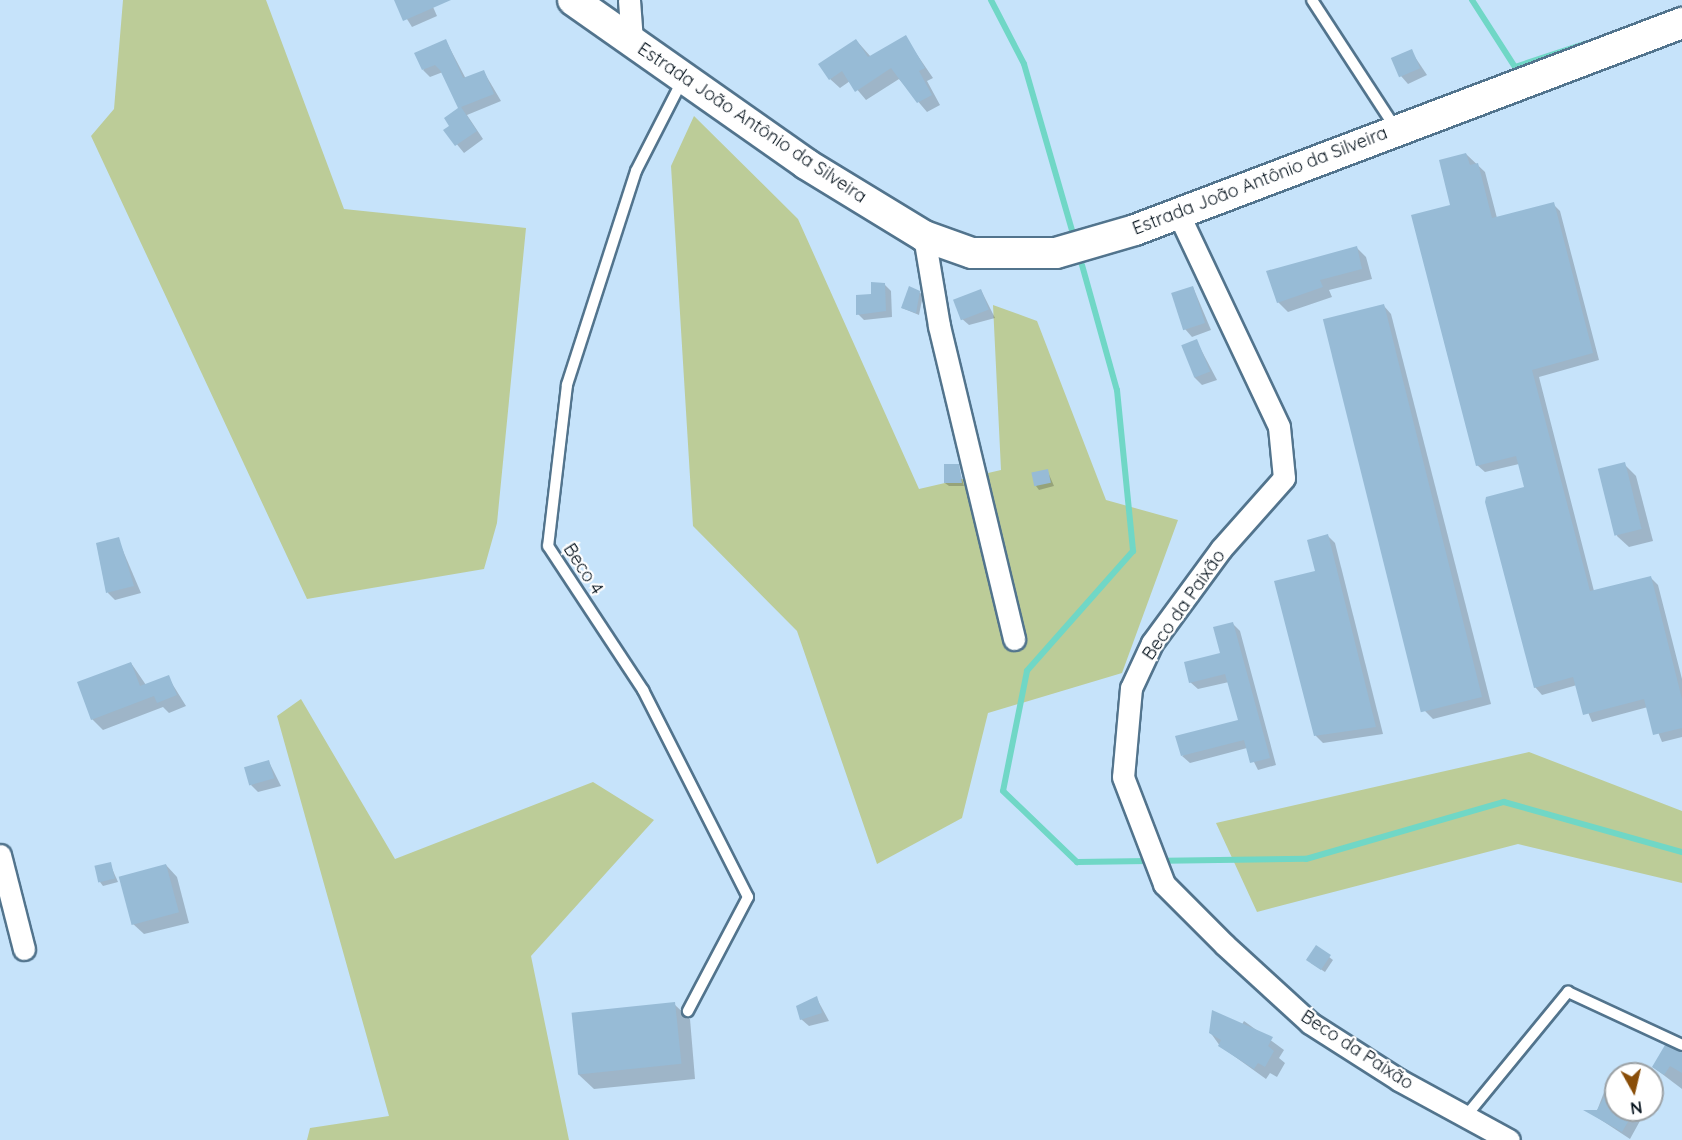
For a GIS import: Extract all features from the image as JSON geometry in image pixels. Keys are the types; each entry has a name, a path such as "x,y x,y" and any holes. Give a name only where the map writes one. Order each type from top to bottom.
{"main road":[{"name":"Estrada João Antônio da Silveira","path":"573,0 806,164 924,236 972,253 1056,253 1179,215 1396,129 1682,23"}],"street":[{"path":"629,0 632,41"},
{"name":"Beco da Paixão","path":"1179,215 1279,427 1284,478 1221,549 1152,643 1131,688 1123,777 1164,884 1225,945 1310,1023 1509,1140"},
{"path":"924,236 939,326 1014,639"},
{"path":"0,855 24,949"}],"lane":[{"path":"1312,0 1396,129"},
{"name":"Beco 4","path":"684,78 636,171 567,385 548,546 643,690 748,897 688,1011"},
{"path":"1466,1116 1568,992 1682,1045"}],"green space":[{"path":"123,0 266,0 344,209 526,228 497,523 484,569 307,599 91,136 114,109"},
{"path":"694,116 798,219 919,489 1001,470 993,305 1037,321 1106,500 1178,520 1122,673 988,713 962,818 877,864 797,631 693,526 671,166"},
{"path":"301,699 395,859 593,782 654,820 531,956 569,1140 307,1140 310,1128 389,1116 277,716"},
{"path":"1529,752 1682,811 1682,883 1518,844 1257,912 1216,823"}],"building":[{"path":"394,0 451,0 403,21"},
{"path":"906,35 925,68 919,71 932,95 917,103 891,68 855,92 842,71 829,80 818,64 856,39 868,57"},
{"path":"446,39 463,78 484,70 494,94 461,107 477,131 455,146 443,130 449,126 444,118 458,108 440,70 435,65 422,70 414,53"},
{"path":"1412,49 1420,68 1399,77 1391,58"},
{"path":"1466,153 1470,165 1478,163 1492,218 1554,202 1593,353 1532,370 1590,591 1651,576 1682,699 1682,728 1653,735 1644,699 1583,715 1573,677 1534,688 1485,502 1486,497 1524,487 1516,456 1476,466 1411,215 1450,205 1439,160"},
{"path":"1357,246 1362,269 1320,280 1323,287 1277,303 1266,271"},
{"path":"871,282 885,283 886,311 856,315 856,295 871,294"},
{"path":"909,286 920,291 916,313 901,308"},
{"path":"1193,286 1205,323 1183,330 1171,293"},
{"path":"981,289 989,310 961,320 953,300"},
{"path":"1384,304 1482,697 1421,712 1323,319"},
{"path":"1197,339 1210,371 1194,378 1181,345"},
{"path":"1625,462 1642,529 1615,536 1598,469"},
{"path":"944,464 959,464 962,483 944,483"},
{"path":"1048,469 1051,483 1034,486 1031,473"},
{"path":"1328,534 1376,727 1314,736 1274,581 1315,571 1307,540"},
{"path":"119,537 134,586 106,593 96,543"},
{"path":"1233,622 1270,758 1250,763 1244,740 1181,756 1175,736 1238,720 1225,674 1189,683 1184,662 1220,653 1213,627"},
{"path":"131,662 140,686 169,675 177,695 157,703 154,696 91,720 77,682"},
{"path":"269,760 274,778 249,785 244,767"},
{"path":"111,862 115,879 98,882 94,866"},
{"path":"166,864 179,912 132,925 119,877"},
{"path":"1316,945 1331,955 1321,970 1306,960"},
{"path":"817,996 822,1013 800,1020 796,1006"},
{"path":"675,1002 681,1064 578,1075 572,1013"},
{"path":"1212,1010 1273,1037 1268,1046 1274,1051 1265,1067 1258,1063 1254,1069 1218,1046 1221,1040 1209,1033"},
{"path":"1665,1045 1682,1052 1682,1073 1670,1066 1664,1075 1664,1062 1655,1062"},
{"path":"1604,1097 1604,1122 1583,1110 1597,1110"},
{"path":"1604,1122 1628,1122 1622,1132"}],"waterway":[{"path":"991,0 1024,64 1073,234"},
{"path":"1472,0 1515,67 1587,43"},
{"path":"1082,265 1117,390 1133,551 1027,671 1003,791 1077,862 1306,859 1504,802 1682,852"}]}
